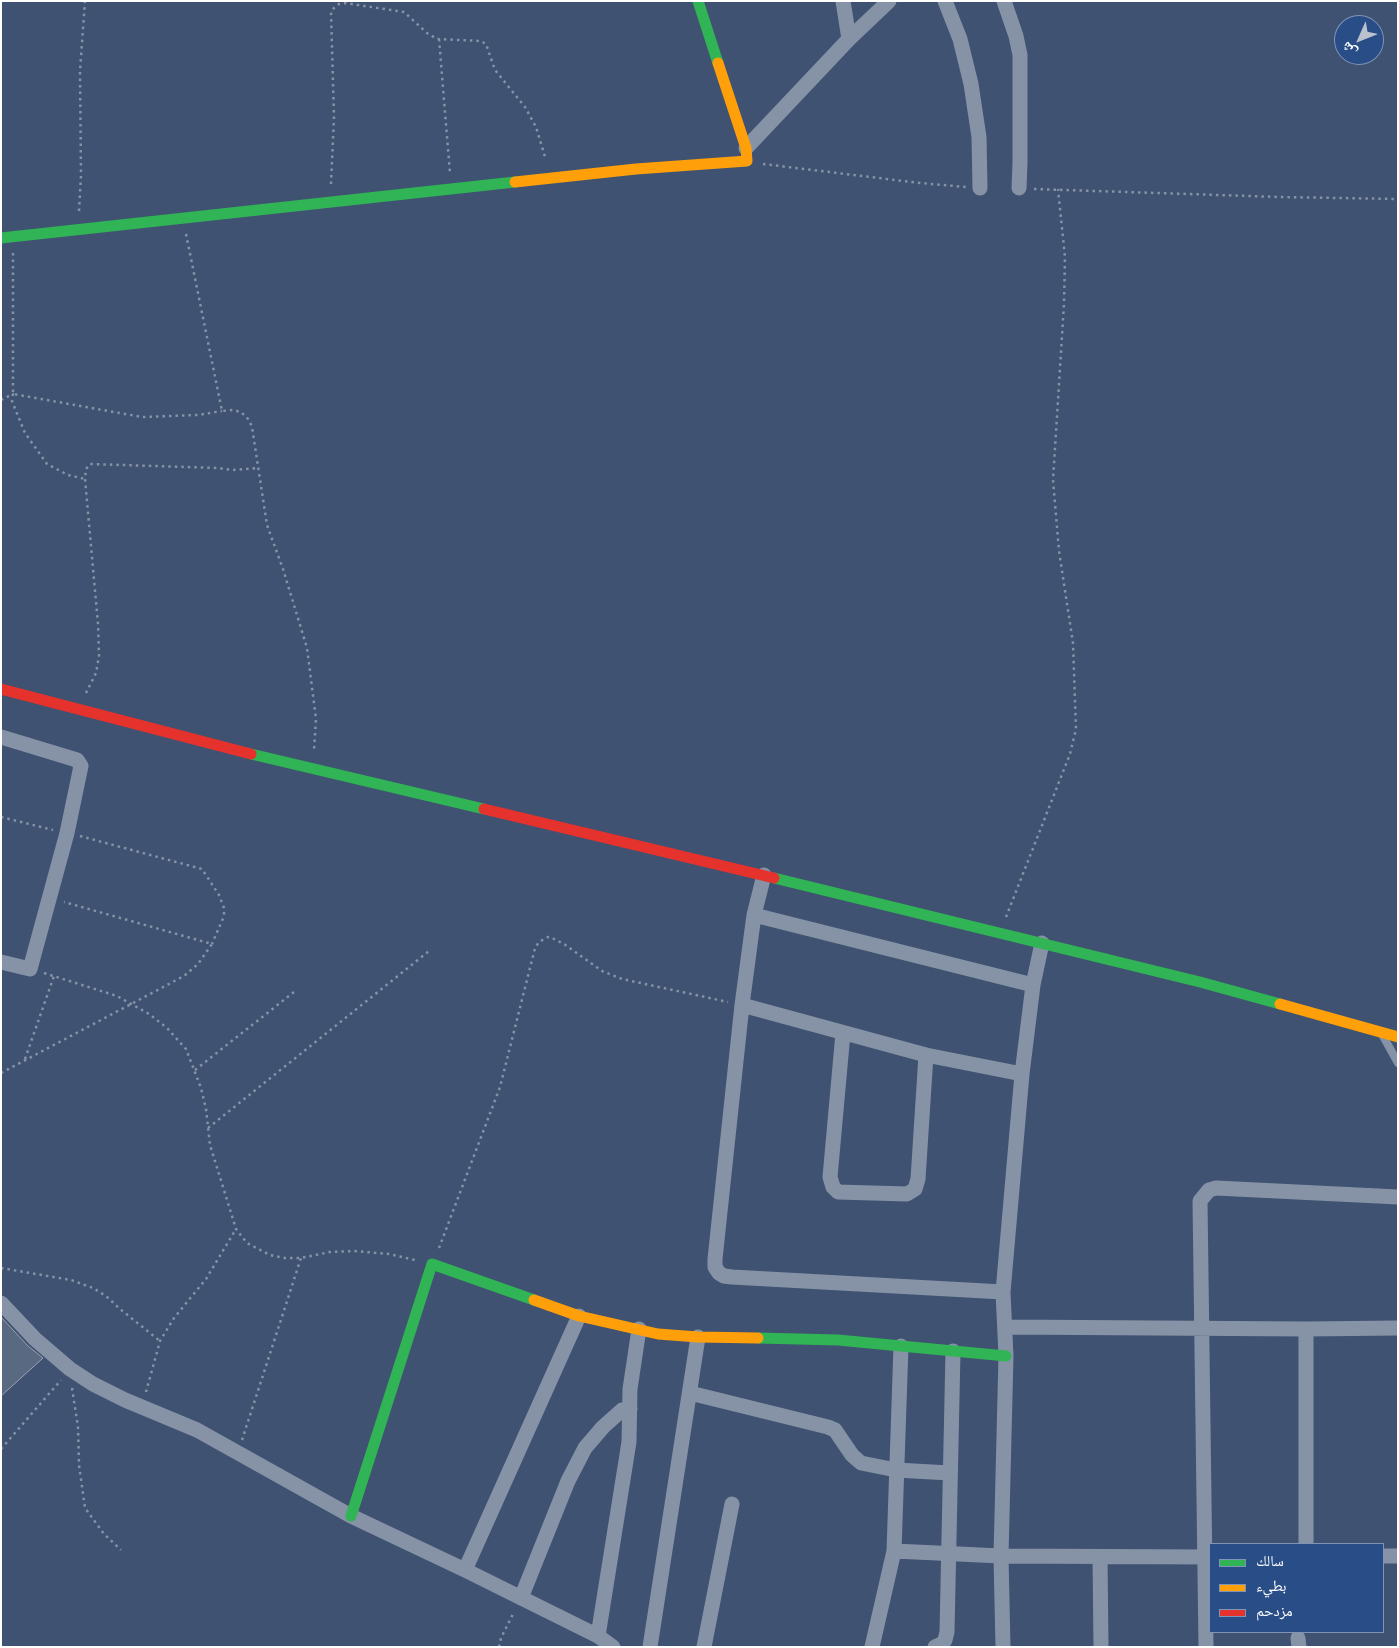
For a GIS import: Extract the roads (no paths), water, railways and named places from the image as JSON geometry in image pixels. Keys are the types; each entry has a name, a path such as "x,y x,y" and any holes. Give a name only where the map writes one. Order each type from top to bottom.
{"street":[{"path":"698,1 746,155"},
{"path":"843,1 849,40"},
{"path":"7,237 636,169 746,155 849,40 889,1"},
{"path":"945,1 960,39 971,84 979,137 980,188"},
{"path":"1004,1 1016,36 1020,55 1019,188"},
{"path":"1,688 313,769 764,875 1200,982 1398,1037"},
{"path":"1,738 80,762 81,771 68,833 30,969 1,962"},
{"path":"764,875 754,915 742,1005 715,1259 719,1273 732,1278 1004,1292"},
{"path":"754,915 1033,985"},
{"path":"1003,1647 1001,1556 1006,1356 1004,1292 1022,1074 1033,985 1042,943"},
{"path":"742,1005 926,1055 1022,1074"},
{"path":"843,1033 830,1177 833,1187 838,1192 907,1194 915,1189 918,1179 926,1055"},
{"path":"1206,1647 1207,1557 1201,1329 1200,1201 1209,1190 1233,1189 1398,1197"},
{"path":"350,1516 432,1264 579,1316 658,1334 698,1337 838,1340 1006,1356"},
{"path":"1,1303 35,1339 70,1369 101,1388 197,1430 350,1516 598,1636 613,1647"},
{"path":"465,1570 579,1316"},
{"path":"1005,1327 1201,1329 1398,1328"},
{"path":"598,1636 629,1442 630,1389 639,1329"},
{"path":"1306,1329 1306,1543"},
{"path":"650,1647 698,1337"},
{"path":"872,1647 894,1551 900,1346"},
{"path":"935,1647 942,1644 947,1632 953,1351"},
{"path":"690,1393 828,1427 835,1430 852,1455 861,1463 896,1470 950,1473"},
{"path":"521,1598 568,1481 585,1448 603,1426 622,1410 630,1409"},
{"path":"704,1647 732,1504"},
{"path":"894,1551 948,1552 1001,1556 1207,1557"},
{"path":"1384,1556 1398,1556"},
{"path":"1100,1557 1101,1647"}],"lane":[{"path":"1380,1032 1398,1063"}]}
